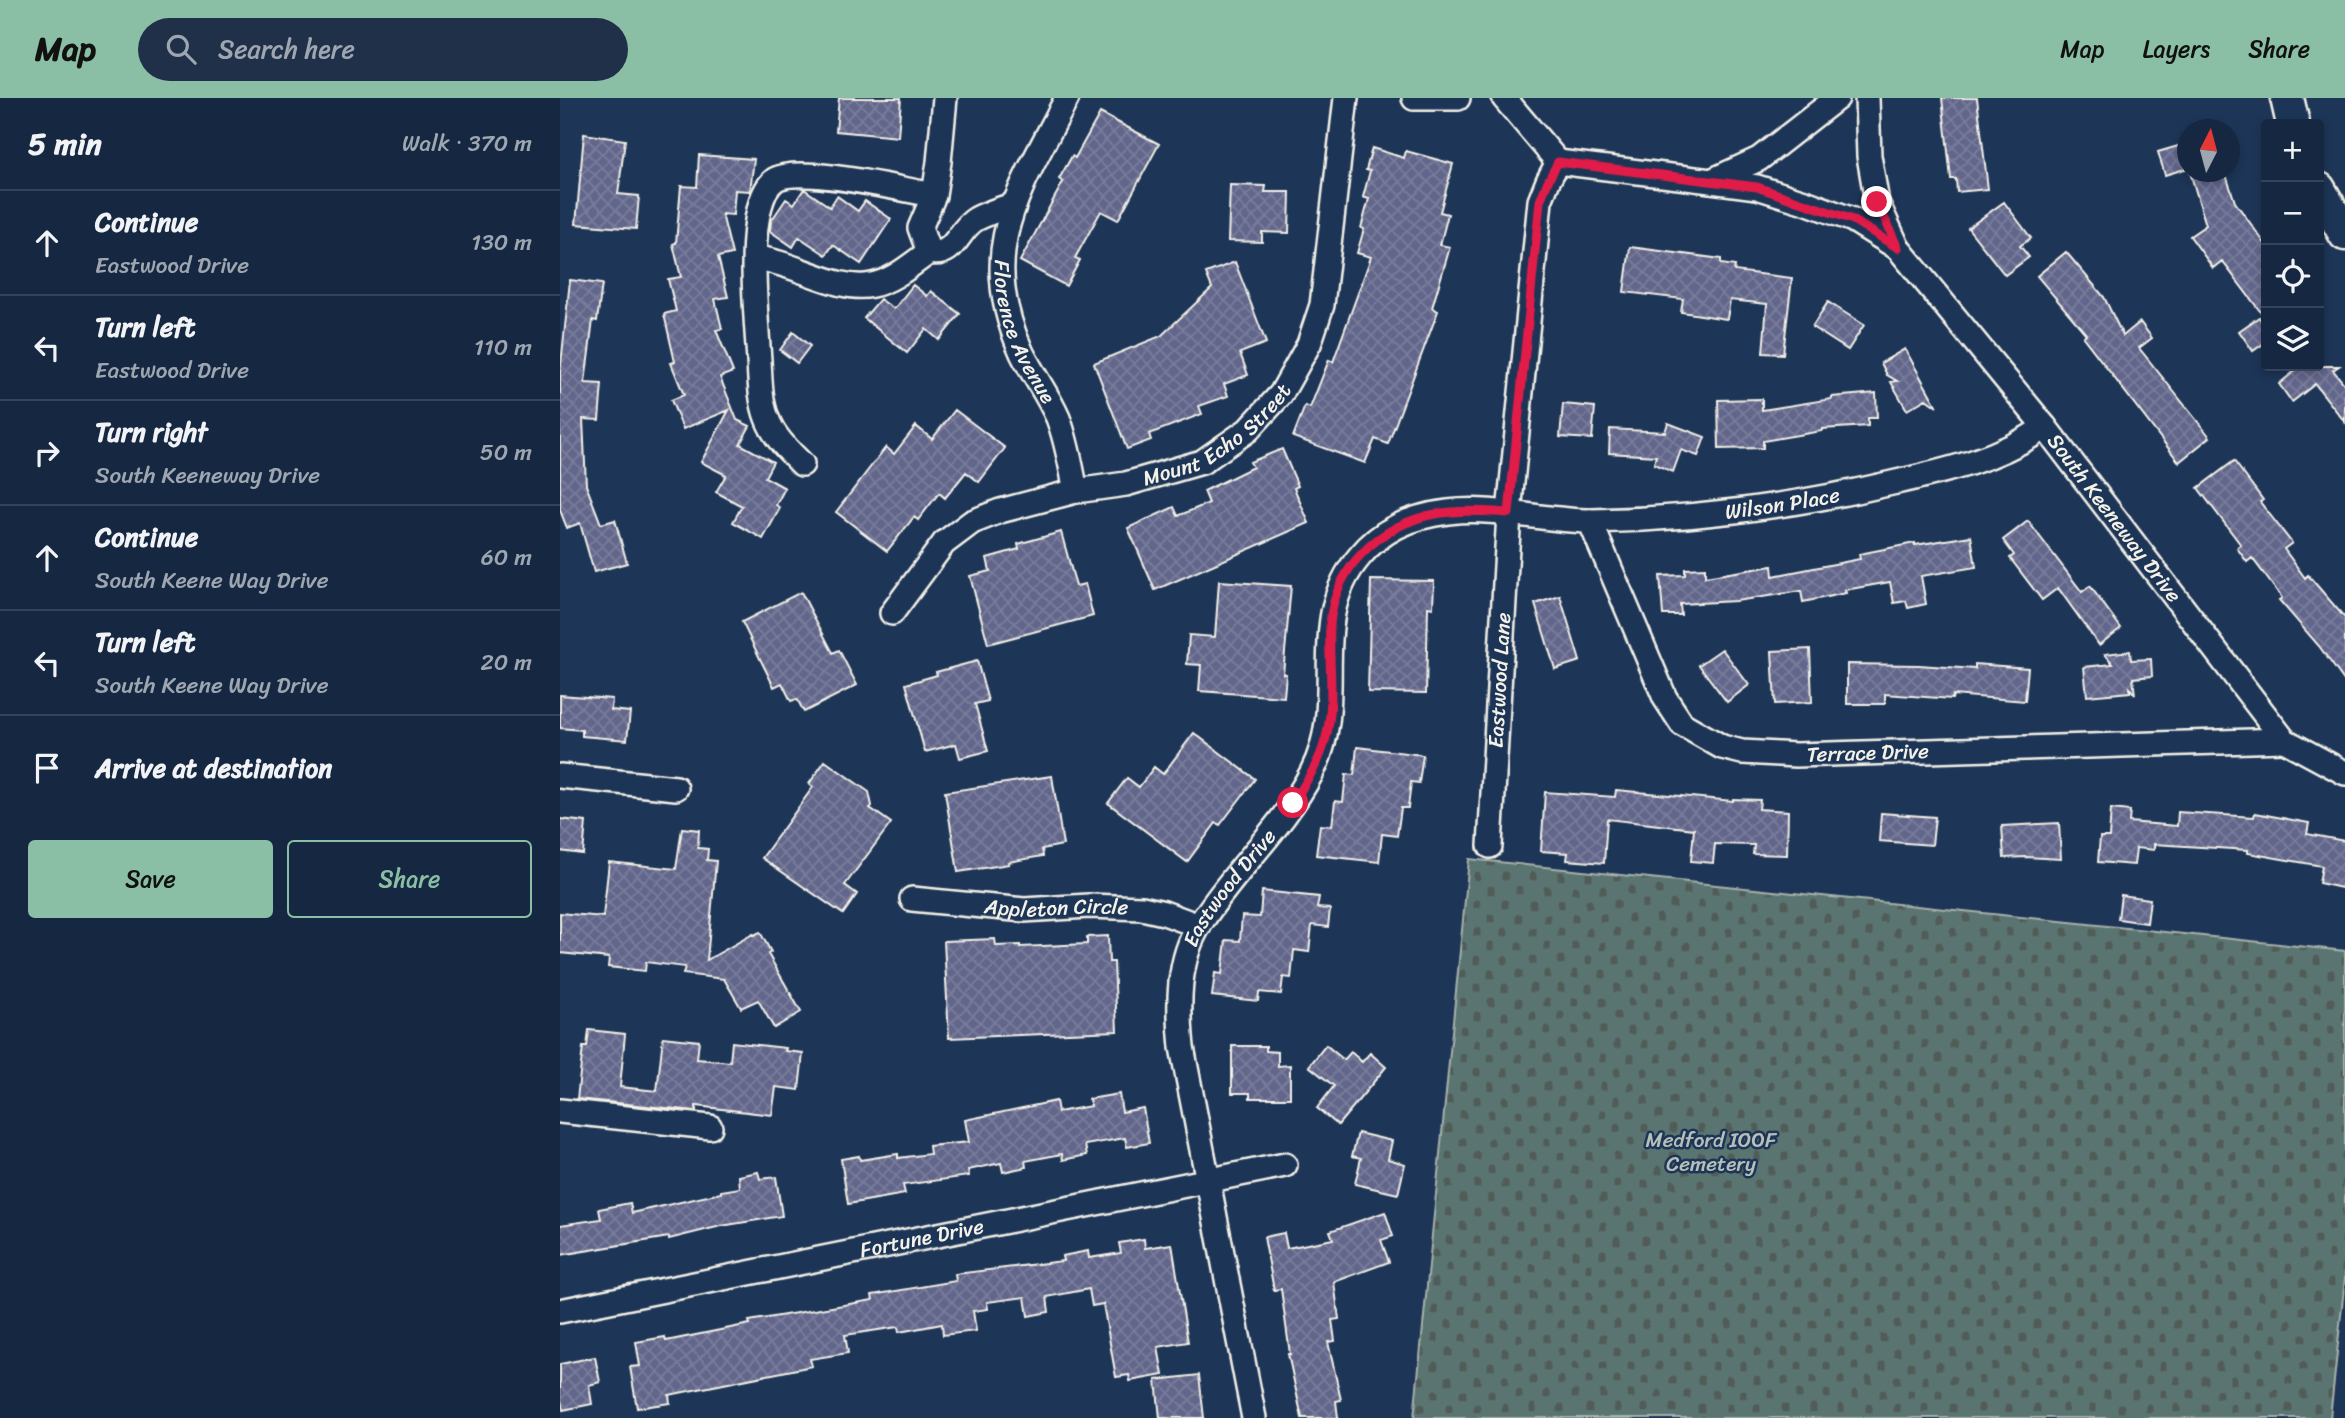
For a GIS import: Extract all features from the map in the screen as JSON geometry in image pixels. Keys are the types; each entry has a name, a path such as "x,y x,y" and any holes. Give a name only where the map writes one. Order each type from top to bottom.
{"main road":[{"path":"2287,98 2293,119"},
{"path":"2324,198 2345,234"}],"street":[{"path":"929,252 920,228 934,195 945,98"},
{"name":"Florence Avenue","path":"1067,98 1013,205 1002,245 1001,264 1010,325 1057,418 1076,491"},
{"name":"Mount Echo Street","path":"892,613 944,542 972,522 1000,511 1076,491 1126,484 1202,462 1248,430 1281,394 1309,344 1322,305 1346,98"},
{"path":"1414,98 1458,98"},
{"path":"1504,98 1558,162 1757,187 1853,220 1898,248"},
{"path":"1711,181 1759,159 1836,98"},
{"path":"1867,98 1869,156 1877,202 1898,248"},
{"path":"1509,513 1540,201 1558,162"},
{"path":"802,464 780,442 767,419 761,398 755,258 760,207 767,187 778,178 811,174 934,195"},
{"path":"755,258 777,261 855,286 872,285 892,278 929,252 937,254 948,251 965,227 976,219 1013,205"},
{"name":"South Keeneway Drive","path":"1898,248 2045,427 2284,740 2345,773"},
{"name":"Wilson Place","path":"1509,513 1590,521 1772,506 1860,491 1980,461 2023,442 2045,427"},
{"name":"Eastwood Drive","path":"1254,1418 1182,1047 1182,976 1199,926 1293,803 1312,772 1325,741 1330,716 1330,623 1336,594 1360,554 1397,525 1420,517 1450,512 1509,513"},
{"name":"Eastwood Lane","path":"1490,846 1509,513"},
{"name":"Terrace Drive","path":"1590,521 1665,698 1682,723 1722,747 1742,752 1796,755 2284,740"},
{"path":"560,776 676,788"},
{"name":"Appleton Circle","path":"912,899 1024,910 1099,906 1142,908 1199,926"},
{"path":"560,1111 710,1127"},
{"name":"Fortune Drive","path":"560,1311 1285,1165"}],"green space":[{"name":"Medford IOOF Cemetery","path":"1469,859 2345,951 2345,1278 2330,1418 1414,1418"}],"building":[{"path":"839,98 901,98 898,137 836,131"},
{"path":"1942,98 1977,98 1988,189 1957,192 1956,179 1951,179"},
{"path":"1100,113 1159,144 1118,220 1101,211 1075,258 1080,260 1066,286 1020,261 1063,182 1059,179 1072,156 1075,158"},
{"path":"584,134 625,140 618,194 639,196 636,229 576,224"},
{"path":"2177,146 2177,171 2165,175 2158,152"},
{"path":"1372,148 1404,158 1406,151 1453,164 1440,212 1448,214 1440,245 1450,247 1432,308 1438,311 1388,444 1375,439 1365,463 1293,437 1305,406 1310,408 1329,360 1333,362 1371,257 1357,253 1369,199 1363,197 1370,171 1366,170"},
{"path":"699,155 754,159 750,191 735,190 733,215 722,214 732,254 718,257 728,297 715,299 722,329 716,330 733,372 720,377 737,420 750,426 740,444 773,462 765,477 785,488 776,505 780,508 763,539 733,522 742,506 716,492 726,475 701,462 729,410 683,429 671,400 684,395 671,363 675,362 664,314 676,311 668,279 681,277 673,244 676,243 681,186 697,187"},
{"path":"2193,182 2228,182 2235,202 2261,238 2261,312 2222,261 2213,268 2190,236 2206,225"},
{"path":"1230,185 1266,186 1265,192 1290,192 1289,233 1262,232 1262,242 1228,241"},
{"path":"804,189 830,207 837,196 858,211 865,201 891,219 861,264 833,245 826,255 799,237 793,247 770,231 771,221 786,199 794,204"},
{"path":"2004,202 2031,238 2020,246 2029,257 2005,275 1968,228"},
{"path":"1630,247 1721,259 1721,264 1735,266 1734,271 1792,278 1783,354 1763,353 1767,304 1730,300 1727,319 1681,312 1683,299 1624,292"},
{"path":"2066,252 2104,297 2123,336 2140,322 2152,338 2139,348 2210,437 2179,462 2083,337 2086,334 2037,276"},
{"path":"1235,262 1266,343 1240,353 1248,375 1224,384 1228,396 1199,406 1202,414 1149,434 1151,440 1127,449 1094,363 1161,336 1212,288 1206,273"},
{"path":"570,280 602,284 597,321 593,320 585,383 602,384 599,420 583,419 586,485 601,524 615,520 627,563 594,572 580,523 567,528 560,510 560,374"},
{"path":"913,285 927,296 931,291 960,314 939,340 926,329 907,353 864,318 880,299 894,309"},
{"path":"1828,302 1864,325 1848,350 1812,327"},
{"path":"2259,317 2261,345 2253,351 2239,331"},
{"path":"793,332 810,346 797,363 780,350"},
{"path":"1905,349 1937,407 1926,399 1907,410 1891,382 1897,381 1887,375 1881,363"},
{"path":"2324,366 2339,366 2333,370 2345,385 2345,422 2315,384 2292,402 2279,384 2295,371 2324,371"},
{"path":"1876,393 1877,418 1868,418 1868,426 1822,429 1763,441 1763,448 1719,449 1718,400 1762,399 1762,410 1832,397"},
{"path":"1563,404 1595,407 1592,439 1560,437"},
{"path":"955,410 1005,448 979,482 966,472 945,498 939,493 918,520 914,517 887,551 836,512 886,447 894,454 916,426 932,439"},
{"path":"1668,423 1705,437 1698,456 1681,450 1673,472 1654,464 1656,456 1609,453 1610,429 1665,432"},
{"path":"1282,449 1298,486 1294,488 1309,523 1155,590 1128,528 1174,507 1178,516 1209,503 1204,491 1253,467 1250,462"},
{"path":"2234,461 2263,500 2260,502 2292,543 2284,549 2305,578 2308,575 2345,618 2345,682 2319,646 2279,600 2282,598 2252,558 2247,562 2237,548 2241,545 2198,488"},
{"path":"2028,521 2082,592 2090,586 2121,628 2099,645 2058,588 2042,600 2010,558 2014,555 2003,540"},
{"path":"1061,532 1076,586 1085,584 1093,616 988,644 970,576 990,571 987,558 1019,549 1018,544"},
{"path":"1971,536 1976,567 1921,576 1926,604 1908,608 1906,601 1894,603 1890,582 1845,590 1846,593 1803,602 1801,591 1736,601 1680,604 1681,615 1663,615 1660,576 1685,575 1685,569 1705,568 1705,577 1772,566 1773,576 1860,559 1859,554"},
{"path":"1371,580 1434,581 1433,608 1428,607 1426,693 1368,692"},
{"path":"1219,581 1291,586 1283,674 1286,674 1284,697 1199,691 1201,665 1187,664 1189,635 1215,637"},
{"path":"801,592 833,653 839,650 857,685 804,712 797,699 791,701 782,683 774,687 742,622"},
{"path":"1560,596 1580,661 1555,669 1535,604"},
{"path":"1722,649 1749,685 1727,702 1699,665"},
{"path":"1810,649 1812,702 1775,704 1772,651"},
{"path":"2130,651 2131,660 2151,659 2152,676 2133,678 2135,695 2130,688 2130,692 2087,696 2084,667 2113,664 2105,654"},
{"path":"977,661 988,701 975,704 988,751 960,758 956,744 925,752 906,684 937,675 936,672"},
{"path":"1847,664 1975,669 1975,664 2028,668 2025,701 1953,695 1952,699 1885,694 1885,704 1847,704"},
{"path":"560,695 612,699 611,710 630,712 627,740 582,736 582,730 560,728"},
{"path":"1194,733 1255,779 1220,825 1216,823 1187,862 1108,803 1127,778 1139,787 1154,767 1163,774"},
{"path":"1357,747 1423,755 1419,783 1411,782 1408,808 1401,808 1397,836 1382,834 1379,862 1316,855 1320,825 1332,826 1335,801 1343,802 1346,774 1354,775"},
{"path":"825,761 869,792 872,806 870,808 891,823 845,885 857,894 843,914 762,858 813,787 809,784"},
{"path":"1052,776 1063,845 1042,849 1043,856 958,872 945,792"},
{"path":"1616,790 1733,801 1760,800 1759,809 1788,811 1787,855 1753,854 1754,845 1715,844 1713,863 1691,861 1694,829 1607,819 1604,863 1567,860 1568,853 1541,851 1545,792 1615,797"},
{"path":"2111,809 2130,811 2129,822 2177,826 2178,812 2254,817 2255,813 2309,823 2307,834 2345,841 2345,874 2342,888 2319,883 2322,866 2248,853 2248,850 2154,844 2154,850 2136,848 2134,865 2098,862 2100,837 2109,837"},
{"path":"1881,813 1935,817 1932,845 1879,841"},
{"path":"560,819 586,822 583,854 560,851"},
{"path":"2059,823 2061,859 2004,858 2002,826"},
{"path":"682,828 699,830 698,848 708,849 707,860 716,861 707,960 760,932 771,952 768,954 801,1012 774,1028 758,1000 741,1008 724,979 683,974 685,967 646,962 645,971 608,967 609,958 560,953 560,913 603,917 609,862 676,869"},
{"path":"1262,891 1319,897 1317,908 1330,909 1328,927 1312,925 1309,952 1294,950 1291,978 1283,977 1281,994 1259,992 1258,1001 1212,996 1215,973 1222,974 1226,940 1240,941 1242,916 1260,917"},
{"path":"2121,895 2150,899 2147,923 2118,919"},
{"path":"1108,936 1109,962 1114,962 1117,1031 949,1038 944,941 995,939 996,946 1020,947 1087,944 1087,937"},
{"path":"589,1030 625,1034 620,1087 657,1091 663,1037 699,1041 697,1059 730,1062 732,1042 786,1048 785,1051 803,1053 799,1090 776,1087 772,1115 696,1106 696,1111 577,1099 583,1047 587,1047"},
{"path":"1326,1045 1344,1060 1351,1052 1362,1062 1370,1053 1386,1067 1338,1125 1317,1108 1334,1086 1309,1066"},
{"path":"1232,1046 1266,1046 1266,1051 1278,1052 1278,1066 1290,1065 1290,1098 1250,1098 1250,1093 1232,1093"},
{"path":"1119,1094 1122,1112 1143,1108 1149,1143 1127,1147 1125,1138 1085,1145 1087,1155 1063,1160 1062,1154 1025,1161 1026,1167 1003,1172 1001,1163 968,1170 969,1176 903,1185 905,1194 848,1204 841,1159 859,1156 860,1160 898,1154 898,1158 930,1154 929,1146 969,1142 965,1120 1056,1101 1058,1112 1091,1106 1089,1099"},
{"path":"1358,1133 1392,1141 1388,1159 1405,1164 1398,1194 1355,1184 1361,1158 1352,1156"},
{"path":"758,1172 760,1179 776,1177 782,1216 721,1226 669,1239 560,1255 560,1225 601,1219 599,1209 630,1203 632,1213 740,1188 739,1176"},
{"path":"1385,1212 1393,1236 1381,1240 1389,1262 1334,1282 1339,1319 1332,1320 1335,1341 1328,1342 1341,1400 1336,1401 1338,1418 1302,1418 1288,1354 1281,1289 1274,1290 1264,1237 1284,1233 1287,1248 1333,1239 1330,1231"},
{"path":"1144,1239 1145,1248 1172,1244 1188,1342 1158,1347 1163,1375 1130,1381 1129,1375 1116,1377 1103,1304 1092,1306 1089,1289 1047,1297 1049,1312 1028,1316 1025,1297 987,1302 988,1309 973,1311 976,1331 943,1335 942,1324 899,1332 898,1327 845,1335 848,1353 810,1359 812,1366 669,1395 670,1403 637,1408 630,1367 640,1366 636,1342 665,1337 666,1341 750,1324 749,1321 873,1300 872,1295 956,1281 955,1274 1063,1261 1062,1256 1088,1251 1089,1258 1121,1253 1119,1243"},
{"path":"595,1357 600,1382 589,1385 592,1404 563,1410 560,1364"},
{"path":"1199,1375 1204,1418 1160,1418 1156,1380"}],"route":[{"path":"1293,803 1312,772 1325,741 1330,716 1330,623 1336,594 1360,554 1397,525 1420,517 1450,512 1509,513 1540,201 1558,162 1757,187 1853,220 1898,248 1877,202"}]}
